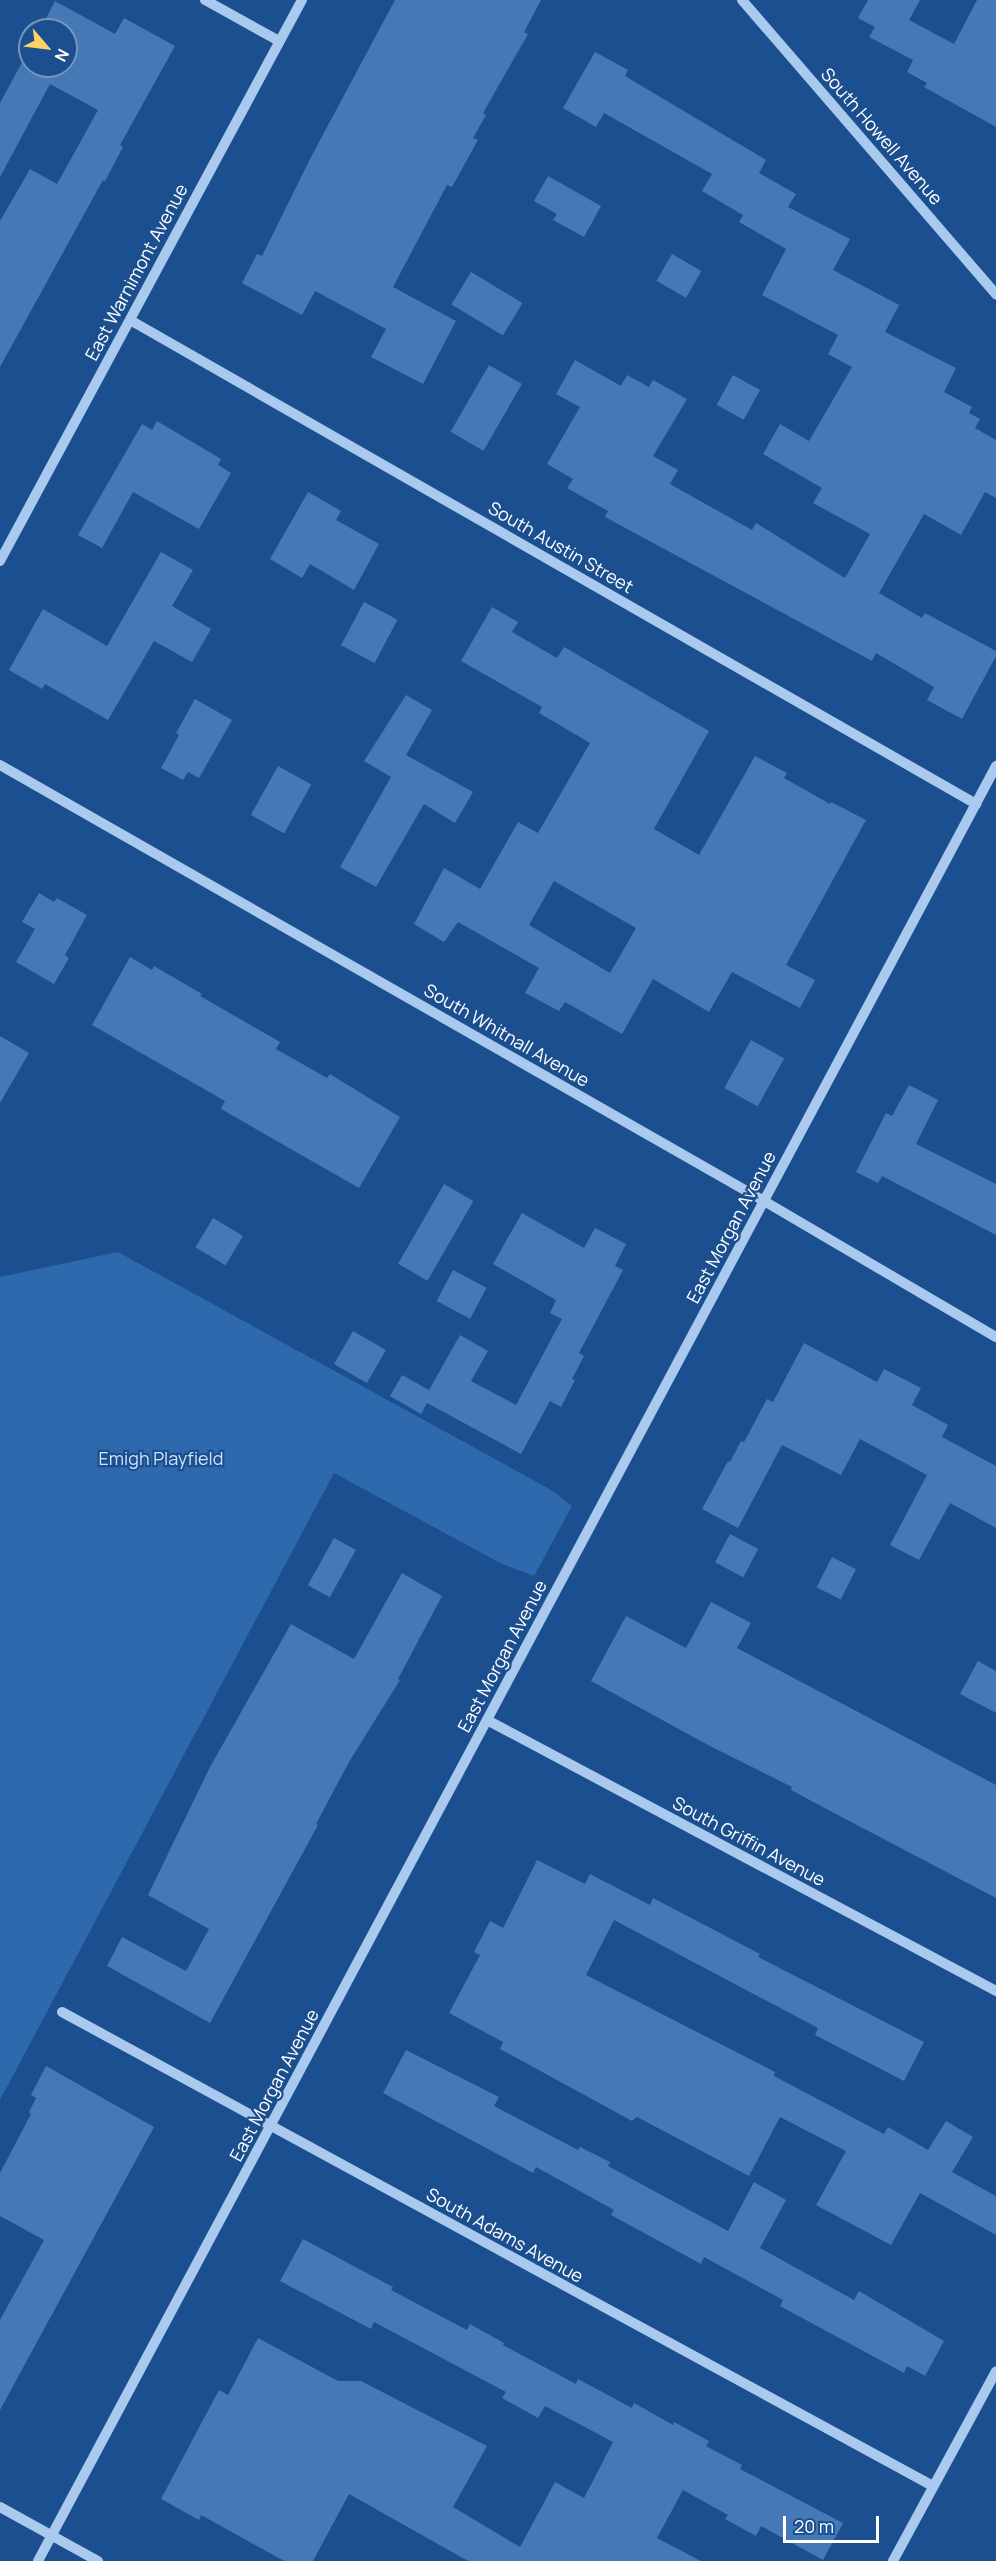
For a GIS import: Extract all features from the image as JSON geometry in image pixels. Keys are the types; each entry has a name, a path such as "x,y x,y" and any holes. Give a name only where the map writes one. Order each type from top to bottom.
{"street":[{"path":"205,0 279,41"},
{"name":"East Warnimont Avenue","path":"0,561 302,0"},
{"name":"South Howell Avenue","path":"742,0 996,294"},
{"name":"South Austin Street","path":"130,320 976,804"},
{"name":"South Whitnall Avenue","path":"0,765 764,1201 996,1337"},
{"name":"East Morgan Avenue","path":"38,2561 996,766"},
{"name":"South Griffin Avenue","path":"487,1720 996,1991"},
{"name":"South Adams Avenue","path":"62,2012 933,2486"},
{"path":"893,2561 996,2371"},
{"path":"0,2507 98,2561"}],"green space":[{"name":"Emigh Playfield","path":"118,1252 553,1491 572,1506 534,1576 502,1564 334,1473 0,2100 0,1277"}],"building":[{"path":"395,0 541,0 524,32 528,34 483,113 486,115 473,138 478,140 452,187 447,185 393,287 456,321 423,384 371,357 386,329 315,291 302,315 242,283 257,254 262,256 311,157"},
{"path":"868,0 920,0 909,20 954,44 977,0 996,0 996,127 924,87 927,83 907,72 913,60 869,37 875,27 858,18"},
{"path":"55,1 115,34 124,18 175,46 120,145 123,147 105,181 103,180 0,367 0,221 30,169 57,184 98,110 50,84 0,177 0,103 18,70 18,78 78,78 78,18 46,18"},
{"path":"595,52 628,70 625,76 766,160 759,173 796,194 788,207 850,239 833,270 899,305 885,332 956,368 944,392 972,407 969,413 980,419 975,428 996,440 996,498 985,492 961,535 924,514 879,593 922,618 925,613 996,651 996,656 962,719 927,700 934,687 876,653 872,661 605,517 608,511 567,488 573,479 547,464 580,407 556,394 575,360 621,386 627,375 649,387 653,380 687,399 653,456 678,470 670,484 752,530 756,523 845,578 870,534 813,503 822,488 763,454 780,424 809,441 852,367 828,354 838,335 762,295 786,249 739,222 743,215 702,191 712,174 604,113 596,127 563,108"},
{"path":"548,176 601,206 584,237 553,220 557,214 534,201"},
{"path":"672,254 701,271 686,298 656,281"},
{"path":"471,272 522,303 503,335 451,305"},
{"path":"489,365 522,384 483,451 450,432"},
{"path":"733,375 760,390 744,420 717,405"},
{"path":"157,421 221,459 218,465 231,473 199,529 133,492 102,548 78,535 142,424 152,430"},
{"path":"308,492 341,511 336,520 379,544 354,590 310,564 302,578 270,559"},
{"path":"161,552 193,570 172,606 211,629 192,662 154,641 108,720 45,684 42,689 9,670 43,609 107,646"},
{"path":"364,602 398,620 375,663 341,645"},
{"path":"492,607 518,622 512,632 557,658 564,647 709,731 654,829 699,855 755,756 787,773 784,778 830,804 831,802 866,820 786,965 815,980 800,1008 732,972 709,1012 653,979 622,1034 565,1002 559,1011 525,993 539,968 458,922 444,942 414,924 444,868 480,889 518,822 538,833 590,743 539,713 542,707 461,661","holes":["554,881 636,928 610,973 529,925"]},
{"path":"406,695 432,710 406,755 473,792 455,823 424,804 376,887 340,867 391,777 364,761"},
{"path":"195,699 232,720 199,778 188,772 183,780 161,768 179,735 176,733"},
{"path":"278,766 311,784 284,833 251,815"},
{"path":"39,893 54,902 57,898 87,915 65,955 69,958 54,984 16,962 35,929 22,922"},
{"path":"130,957 152,970 154,966 202,994 200,996 280,1042 276,1049 327,1078 330,1074 400,1117 359,1188 221,1109 225,1101 92,1025"},
{"path":"0,1036 29,1053 0,1103"},
{"path":"751,1040 784,1058 758,1107 724,1088"},
{"path":"909,1085 938,1100 916,1144 996,1184 996,1235 882,1176 878,1183 856,1172 886,1113 892,1116"},
{"path":"444,1184 473,1201 427,1281 398,1264"},
{"path":"522,1213 584,1248 595,1228 626,1244 615,1266 623,1270 579,1353 584,1356 572,1379 575,1380 561,1407 550,1401 521,1454 427,1403 421,1414 390,1396 402,1375 429,1390 460,1335 488,1351 471,1381 516,1405 562,1319 550,1313 556,1300 493,1264"},
{"path":"213,1218 243,1236 225,1265 195,1247"},
{"path":"453,1270 487,1288 470,1319 437,1301"},
{"path":"353,1331 386,1350 367,1383 334,1364"},
{"path":"804,1343 877,1382 884,1369 921,1388 912,1405 948,1425 942,1437 996,1466 996,1528 950,1503 919,1560 890,1545 927,1475 860,1439 841,1475 782,1445 738,1528 702,1509 728,1461 730,1462 741,1441 744,1442 767,1399 773,1402"},
{"path":"730,1534 758,1549 743,1577 715,1562"},
{"path":"334,1538 356,1550 330,1597 308,1585"},
{"path":"832,1557 856,1569 841,1600 817,1587"},
{"path":"402,1573 442,1596 398,1679 400,1680 349,1762 316,1824 318,1825 210,2023 107,1966 122,1937 186,1971 209,1929 148,1895 210,1767 291,1624 354,1659"},
{"path":"711,1602 751,1623 737,1648 996,1785 996,1898 591,1681 626,1616 686,1648"},
{"path":"978,1661 996,1671 996,1713 960,1694"},
{"path":"537,1860 585,1884 590,1874 650,1905 653,1898 760,1954 758,1957 924,2042 904,2081 815,2035 818,2028 614,1920 586,1975 775,2072 774,2076 884,2134 888,2127 928,2150 946,2121 973,2137 952,2172 996,2196 996,2235 920,2193 891,2245 816,2205 846,2151 780,2117 749,2176 637,2117 632,2121 500,2049 503,2042 449,2013 480,1955 474,1952 490,1921 503,1928"},
{"path":"406,2050 499,2097 494,2106 578,2150 580,2147 610,2162 608,2166 728,2231 754,2182 786,2200 760,2248 854,2300 859,2291 944,2341 925,2376 907,2366 904,2373 780,2306 783,2300 704,2257 701,2264 611,2215 614,2210 536,2167 533,2173 383,2093"},
{"path":"46,2066 154,2127 0,2410 0,2320 44,2240 0,2216 0,2173 31,2114 29,2112 36,2098 31,2095"},
{"path":"303,2239 393,2287 391,2290 467,2330 470,2324 504,2343 503,2345 576,2384 578,2379 632,2408 634,2403 673,2425 674,2422 709,2441 706,2446 742,2465 740,2469 843,2523 823,2560 761,2526 756,2536 725,2519 728,2515 683,2490 657,2538 701,2561 468,2561 349,2494 313,2561 284,2561 201,2515 199,2520 161,2499 219,2390 228,2395 258,2338 338,2381 361,2381 487,2446 453,2507 520,2547 555,2482 584,2498 613,2442 545,2406 538,2418 502,2398 506,2392 374,2322 371,2329 280,2281"}]}
